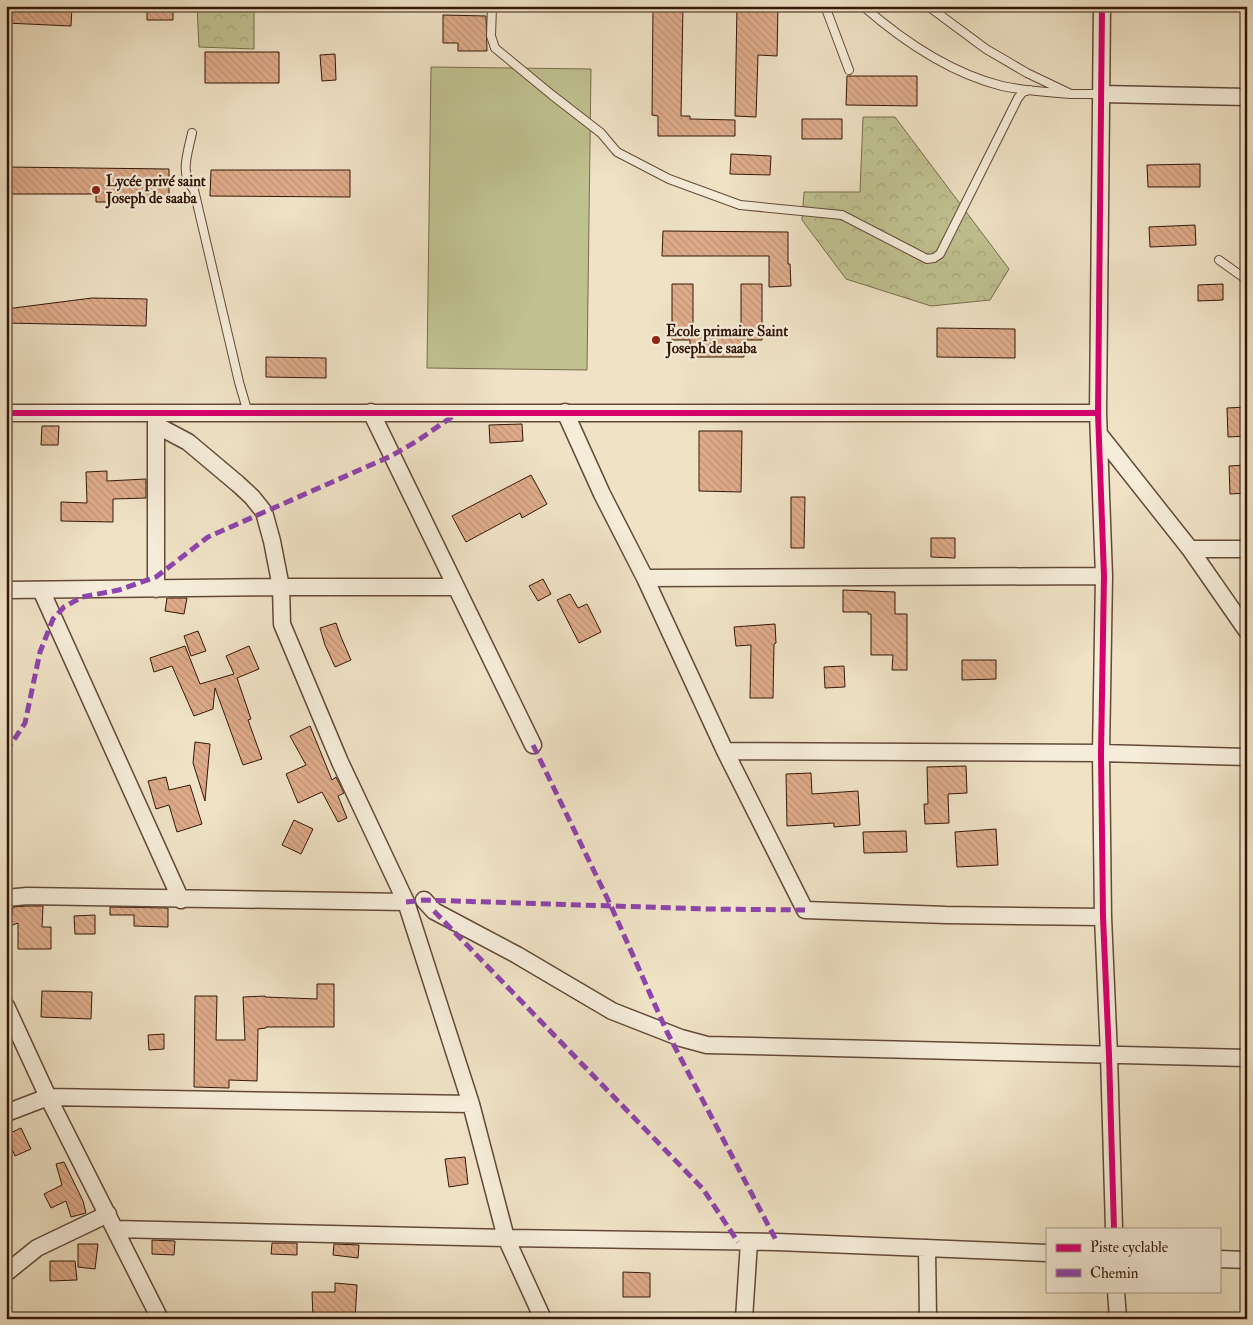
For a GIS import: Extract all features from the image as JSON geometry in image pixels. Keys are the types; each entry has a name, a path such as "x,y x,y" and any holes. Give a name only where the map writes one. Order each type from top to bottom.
{"street":[{"path":"1102,6 1098,413 1104,576 1101,753 1103,917 1114,1228"},
{"path":"1101,94 1247,97"},
{"path":"6,413 156,419 248,413 370,412 1098,413"},
{"path":"370,412 533,745"},
{"path":"565,412 602,494 645,578 725,751 805,910 1103,917"},
{"path":"156,419 188,442 238,484 264,512 281,587 282,624 340,762 406,902 471,1104 506,1238 543,1319"},
{"path":"156,419 156,590"},
{"path":"1099,434 1190,549 1247,631"},
{"path":"1190,549 1247,549"},
{"path":"645,578 1104,576"},
{"path":"6,590 455,587"},
{"path":"41,590 181,900"},
{"path":"725,751 1101,753 1247,757"},
{"path":"6,898 27,896 181,900 406,902"},
{"path":"424,900 434,911 517,955 612,1011 681,1038 707,1045 1247,1058"},
{"path":"6,1006 48,1097 160,1319"},
{"path":"6,1113 48,1097 471,1104"},
{"path":"6,1273 44,1244 112,1221 506,1238 749,1242 1046,1253"},
{"path":"744,1319 749,1242"},
{"path":"927,1248 928,1319"},
{"path":"1220,1259 1247,1260"},
{"path":"1116,1292 1118,1319"}],"lane":[{"path":"492,6 491,36 496,48 601,133 616,152 669,179 740,205 842,214 927,259 934,258 940,254 1018,98 1023,92 1030,90"},
{"path":"825,6 849,70"},
{"path":"863,6 912,43 952,68 971,77 1004,86 1030,90 1071,94 1101,94"},
{"path":"928,6 986,49 1027,73 1071,94"},
{"path":"192,133 185,175 187,183 194,190 248,413"},
{"path":"1219,260 1247,280"}],"green space":[{"path":"197,6 254,6 254,49 199,47"},
{"path":"431,67 591,69 587,370 427,368"},
{"path":"863,117 895,117 1009,269 990,300 931,306 846,279 802,220 804,192 860,192"}],"building":[{"path":"6,6 72,6 71,26 6,23"},
{"path":"147,6 173,6 173,20 147,20"},
{"path":"653,6 683,6 681,116 690,116 690,119 735,120 735,136 658,136 658,116 652,115"},
{"path":"737,6 778,6 777,56 758,55 756,117 735,116"},
{"path":"443,15 486,16 487,51 458,51 458,43 443,43"},
{"path":"205,52 279,52 279,83 205,83"},
{"path":"335,54 336,80 322,81 320,55"},
{"path":"847,76 917,76 917,106 846,105"},
{"path":"802,119 842,119 842,139 802,139"},
{"path":"731,154 771,156 770,175 730,174"},
{"path":"1200,164 1200,187 1148,187 1147,165"},
{"path":"6,167 169,169 169,202 96,202 96,194 6,194"},
{"path":"211,170 350,170 350,197 210,196"},
{"path":"1195,225 1196,245 1150,247 1149,227"},
{"path":"663,231 788,232 788,264 790,264 791,286 769,287 769,256 662,256"},
{"path":"672,284 693,284 693,335 741,335 741,284 762,284 762,340 747,340 747,350 744,350 744,357 690,357 690,340 672,340"},
{"path":"1223,284 1223,300 1198,301 1198,285"},
{"path":"92,298 147,299 146,326 6,323 6,309"},
{"path":"937,328 1015,329 1015,358 937,357"},
{"path":"266,357 326,358 326,378 266,377"},
{"path":"1247,407 1247,436 1228,437 1227,408"},
{"path":"522,424 523,441 490,443 489,425"},
{"path":"42,426 59,426 58,445 41,445"},
{"path":"699,431 742,431 741,492 699,491"},
{"path":"1247,465 1247,493 1230,494 1229,466"},
{"path":"107,471 107,481 146,479 146,498 113,499 113,522 61,521 61,502 87,503 86,472"},
{"path":"531,475 547,504 522,518 520,513 466,542 452,516"},
{"path":"791,497 805,497 804,548 791,548"},
{"path":"931,538 955,538 955,558 931,557"},
{"path":"543,579 551,594 538,601 529,586"},
{"path":"843,590 895,592 895,614 907,614 907,670 892,670 893,655 871,655 871,614 868,614 868,612 843,612"},
{"path":"570,594 578,608 587,604 601,632 579,643 557,600"},
{"path":"167,598 187,598 184,614 165,611"},
{"path":"336,623 351,660 335,667 320,628"},
{"path":"775,624 776,643 774,644 773,698 750,698 751,645 736,646 734,627"},
{"path":"198,631 206,651 191,656 184,636"},
{"path":"185,646 200,684 234,674 226,656 249,646 259,669 237,678 251,719 248,720 262,759 243,765 215,688 213,709 194,716 172,666 154,672 150,658"},
{"path":"962,660 996,660 996,679 962,680"},
{"path":"844,666 845,687 825,688 824,667"},
{"path":"310,726 332,780 336,777 344,793 338,796 347,818 338,822 322,792 298,803 286,774 306,765 290,736"},
{"path":"195,742 210,744 205,801 193,763"},
{"path":"966,766 967,793 948,794 949,823 925,824 924,804 928,804 927,767"},
{"path":"811,773 812,794 858,791 860,825 834,827 834,823 787,826 786,774"},
{"path":"166,777 169,790 190,785 202,824 177,832 169,805 156,809 148,781"},
{"path":"294,820 313,829 301,854 282,845"},
{"path":"996,829 998,865 957,867 955,832"},
{"path":"906,831 907,852 864,853 863,832"},
{"path":"43,906 42,927 51,927 51,949 18,949 18,923 10,926 13,907"},
{"path":"110,907 168,908 168,927 134,926 134,915 110,915"},
{"path":"95,915 95,934 75,934 74,916"},
{"path":"317,984 334,984 334,1027 266,1027 258,1029 257,1081 229,1080 229,1088 194,1087 195,996 217,996 216,1040 245,1040 243,997 265,996 317,999"},
{"path":"42,991 92,992 91,1019 41,1017"},
{"path":"164,1034 164,1049 149,1050 148,1035"},
{"path":"21,1128 31,1149 15,1156 6,1135"},
{"path":"465,1157 468,1184 449,1187 445,1159"},
{"path":"64,1162 83,1201 86,1213 71,1217 66,1201 51,1208 44,1194 62,1185 56,1164"},
{"path":"152,1240 175,1241 174,1255 152,1254"},
{"path":"272,1243 297,1243 297,1255 271,1254"},
{"path":"78,1244 98,1244 95,1269 78,1267"},
{"path":"334,1244 359,1245 358,1258 333,1255"},
{"path":"50,1261 75,1261 77,1280 50,1281"},
{"path":"623,1272 650,1273 650,1297 623,1297"},
{"path":"335,1283 357,1285 355,1319 313,1319 312,1292 335,1292"}],"marked path":[{"path":"6,752 25,723 40,652 53,619 64,607 82,597 119,590 156,577 208,537 391,456 417,441 456,414"},
{"path":"533,745 611,906 667,1032 777,1242"},
{"path":"406,902 424,900 708,909 805,910"},
{"path":"434,911 703,1189 738,1242"}],"cycle path":[{"path":"1102,6 1098,413 1104,576 1101,753 1103,917 1114,1228"},
{"path":"6,413 1098,413"}],"place":[{"name":"Lycée privé saint Joseph de saaba","path":"96,190"},
{"name":"Ecole primaire Saint Joseph de saaba","path":"656,340"}]}
